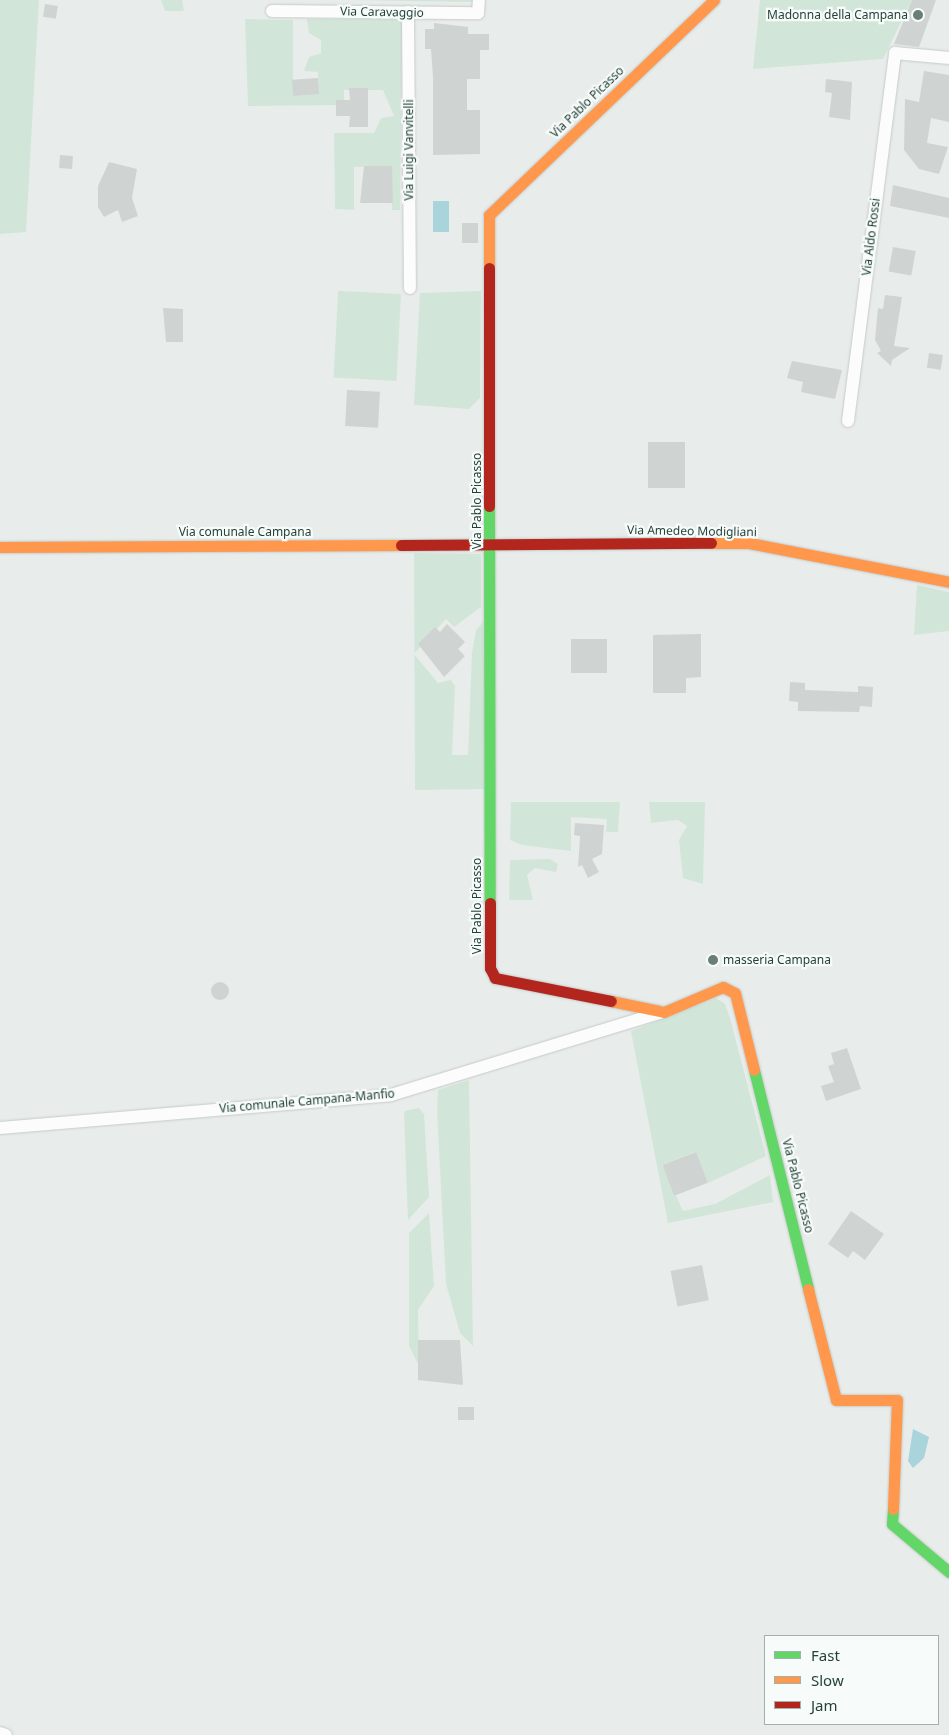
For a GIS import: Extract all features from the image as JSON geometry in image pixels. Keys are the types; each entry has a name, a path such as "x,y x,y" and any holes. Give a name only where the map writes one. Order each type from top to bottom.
{"street":[{"name":"Via Caravaggio","path":"272,10 478,13 479,0"},
{"name":"Via Pablo Picasso","path":"714,0 489,215 491,544 490,968 496,978 664,1012 724,986 734,993 836,1400 897,1400 892,1524 949,1572"},
{"name":"Via Luigi Vanvitelli","path":"408,12 410,288"},
{"name":"Via Aldo Rossi","path":"848,421 895,53 949,58"},
{"name":"Via Amedeo Modigliani","path":"491,544 749,543 949,582"},
{"name":"Via comunale Campana","path":"0,547 491,544"},
{"name":"Via comunale Campana-Manfio","path":"0,1128 391,1095 664,1012"},
{"path":"0,1733 6,1735"}],"green space":[{"path":"0,0 39,0 26,232 0,234"},
{"path":"161,0 182,0 184,11 165,11"},
{"path":"347,0 473,0 472,2"},
{"path":"760,0 912,0 883,59 753,69"},
{"path":"245,19 293,20 293,94 319,93 318,72 304,71 309,57 321,53 321,40 309,33 307,19 402,19 400,210 392,210 391,166 354,167 354,210 335,209 334,133 374,133 381,118 394,116 383,90 344,90 344,105 248,106"},
{"path":"338,291 401,294 396,381 334,378"},
{"path":"481,291 480,398 469,409 414,405 420,293"},
{"path":"414,553 481,554 481,607 454,627 446,619 414,654"},
{"path":"917,585 949,592 949,631 914,635"},
{"path":"483,622 486,789 415,790 414,655 438,683 451,680 455,686 452,755 468,755 472,653 476,630"},
{"path":"511,802 620,802 618,832 606,832 607,819 571,817 571,851 522,845 510,840"},
{"path":"649,802 705,802 703,884 683,878 679,840 687,826 678,820 651,823"},
{"path":"550,859 558,864 556,872 535,868 527,875 533,900 509,900 510,860"},
{"path":"716,998 725,1004 730,1018 766,1156 708,1183 695,1152 662,1165 683,1211 715,1204 770,1175 773,1202 668,1223 631,1031"},
{"path":"469,1080 473,1346 460,1333 446,1284 437,1111 438,1090"},
{"path":"419,1108 424,1114 429,1197 408,1220 404,1115 405,1111"},
{"path":"429,1213 434,1286 418,1310 419,1366 409,1346 409,1233"}],"water":[{"path":"433,201 449,201 449,232 433,232"},
{"path":"913,1429 929,1437 924,1458 913,1468 908,1461"}],"building":[{"name":"Madonna della Campana","path":"912,0 936,0 919,47 894,44"},
{"path":"45,4 58,6 56,19 43,17"},
{"path":"434,23 468,27 468,34 489,34 489,50 480,50 480,79 467,79 467,110 480,110 480,154 433,155 433,77 431,49 425,49 425,29 434,29"},
{"path":"924,71 949,75 949,122 931,118 927,143 948,147 939,174 919,169 904,150 905,99 919,102"},
{"path":"318,78 319,94 293,96 292,80"},
{"path":"826,79 852,82 850,120 829,117 832,93 825,92"},
{"path":"349,88 368,88 368,127 349,127 350,116 336,116 336,100 350,100"},
{"path":"60,155 73,156 72,169 59,168"},
{"path":"109,162 137,169 132,198 138,216 122,222 118,210 104,217 98,207 98,186"},
{"path":"364,166 392,166 393,203 360,203"},
{"path":"893,185 949,198 949,218 890,206"},
{"path":"462,223 478,223 478,243 462,243"},
{"path":"893,247 916,251 911,276 889,272"},
{"path":"885,295 902,297 894,346 910,348 892,360 891,366 877,353 881,351 875,340 878,308 883,309"},
{"path":"163,308 183,309 183,342 166,342"},
{"path":"929,353 943,355 941,370 927,368"},
{"path":"792,361 842,370 835,399 801,392 803,382 787,378"},
{"path":"347,390 380,392 378,428 345,426"},
{"path":"648,442 685,442 685,488 648,488"},
{"path":"447,624 465,642 458,649 465,656 444,677 418,644 435,627 440,632"},
{"path":"701,634 701,677 686,678 686,693 653,693 653,635"},
{"path":"571,639 607,639 607,673 571,673"},
{"path":"790,682 805,683 805,690 858,692 858,686 873,687 872,707 860,706 859,712 798,711 798,702 789,701"},
{"path":"575,823 604,825 602,854 592,859 599,872 588,878 582,865 578,867 580,836 574,835"},
{"path":"220,982 226,985 229,991 226,997 220,1000 214,997 211,991 214,985"},
{"path":"847,1048 861,1089 826,1101 821,1086 834,1082 828,1066 834,1064 831,1053"},
{"path":"696,1152 708,1183 674,1196 662,1165"},
{"path":"851,1211 884,1234 865,1260 853,1251 848,1258 828,1244"},
{"path":"702,1265 709,1300 677,1306 671,1271"},
{"path":"418,1340 460,1340 463,1385 418,1380"},
{"path":"458,1407 474,1407 474,1420 458,1420"}],"traffic: fast":[{"path":"489,506 490,903"},
{"path":"754,1070 808,1289"},
{"path":"893,1509 892,1524 949,1572"}],"traffic: slow":[{"path":"489,268 489,215 714,0"},
{"path":"711,543 749,543 949,582"},
{"path":"0,547 401,545"},
{"path":"611,1001 664,1012 723,987 735,993 754,1070"},
{"path":"808,1289 836,1400 897,1400 893,1509"}],"traffic: jam":[{"path":"489,268 489,506"},
{"path":"401,545 711,543"},
{"path":"490,903 490,968 495,978 611,1001"}],"place":[{"name":"Madonna della Campana","path":"918,15"},
{"name":"masseria Campana","path":"713,960"}]}
